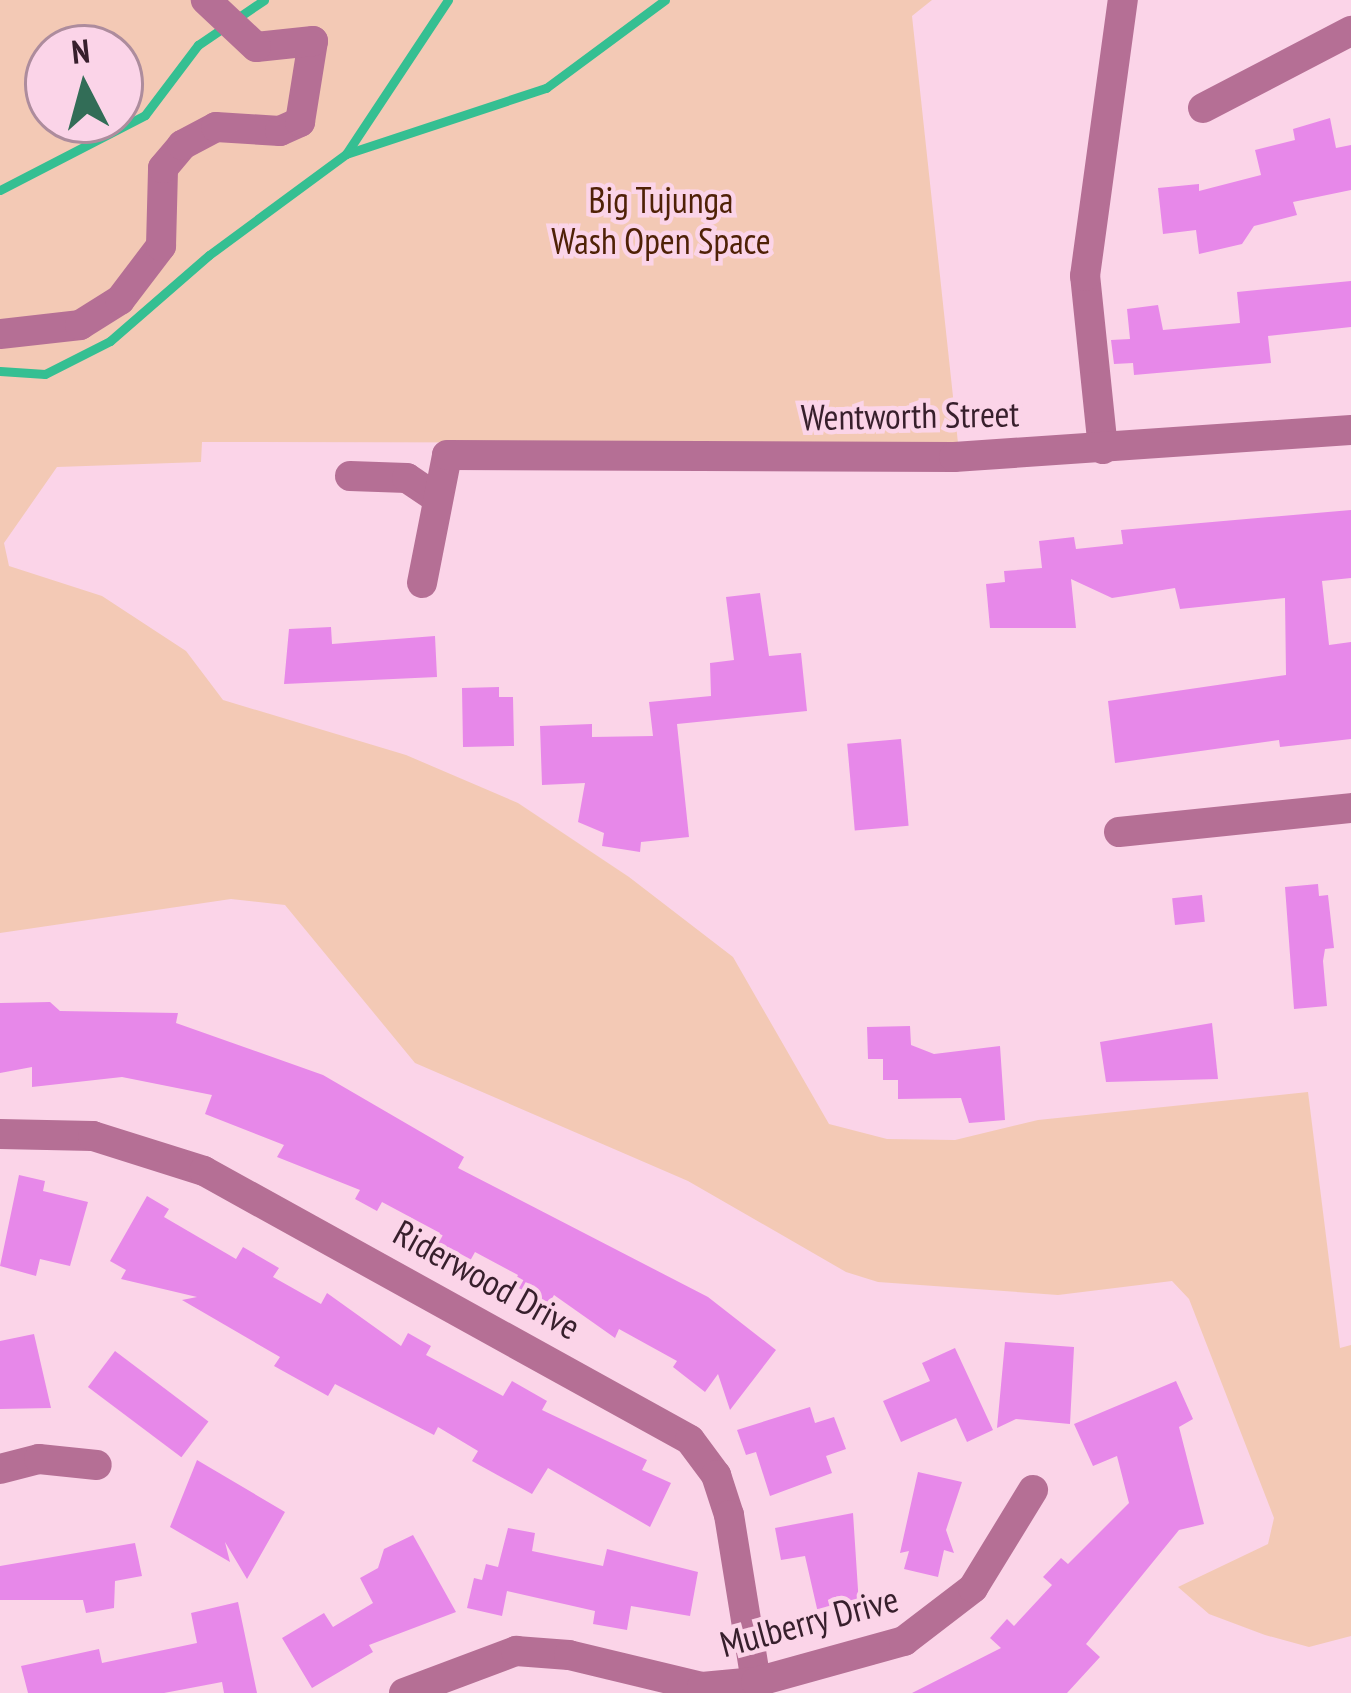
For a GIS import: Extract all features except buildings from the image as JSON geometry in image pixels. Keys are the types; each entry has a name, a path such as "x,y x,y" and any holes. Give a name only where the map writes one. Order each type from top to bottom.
{"street":[{"path":"0,334 80,326 120,300 160,246 163,168 182,145 215,127 280,131 300,122 313,40 267,48 245,42 206,0"},
{"path":"1103,449 1085,276 1123,0"},
{"path":"1203,108 1351,32"},
{"name":"Wentworth Street","path":"437,498 447,455 954,457 1351,430"},
{"path":"350,476 407,478 437,498 422,583"},
{"path":"1119,832 1351,808"},
{"name":"Riderwood Drive","path":"0,1134 93,1136 204,1171 690,1440 716,1475 729,1515 756,1682"},
{"path":"0,1469 39,1459 97,1465"},
{"name":"Mulberry Drive","path":"404,1693 516,1651 568,1655 677,1686 756,1682 904,1641 940,1620 973,1588 1033,1490"}],"green space":[{"name":"Big Tujunga Wash Open Space","path":"0,0 932,0 912,16 958,443 202,442 201,462 57,467 4,543 9,566 102,596 186,651 223,700 406,755 518,803 629,877 733,957 829,1124 887,1139 955,1140 1038,1120 1308,1092 1340,1348 1351,1345 1351,1636 1309,1647 1265,1635 1209,1614 1178,1587 1268,1544 1274,1518 1189,1299 1172,1281 1058,1295 878,1282 846,1272 688,1181 415,1063 285,905 231,899 0,933"}],"waterway":[{"path":"0,190 145,115 198,45 264,0"},
{"path":"346,154 448,0"},
{"path":"0,371 45,374 110,341 209,255 346,154 546,88 665,0"}]}
